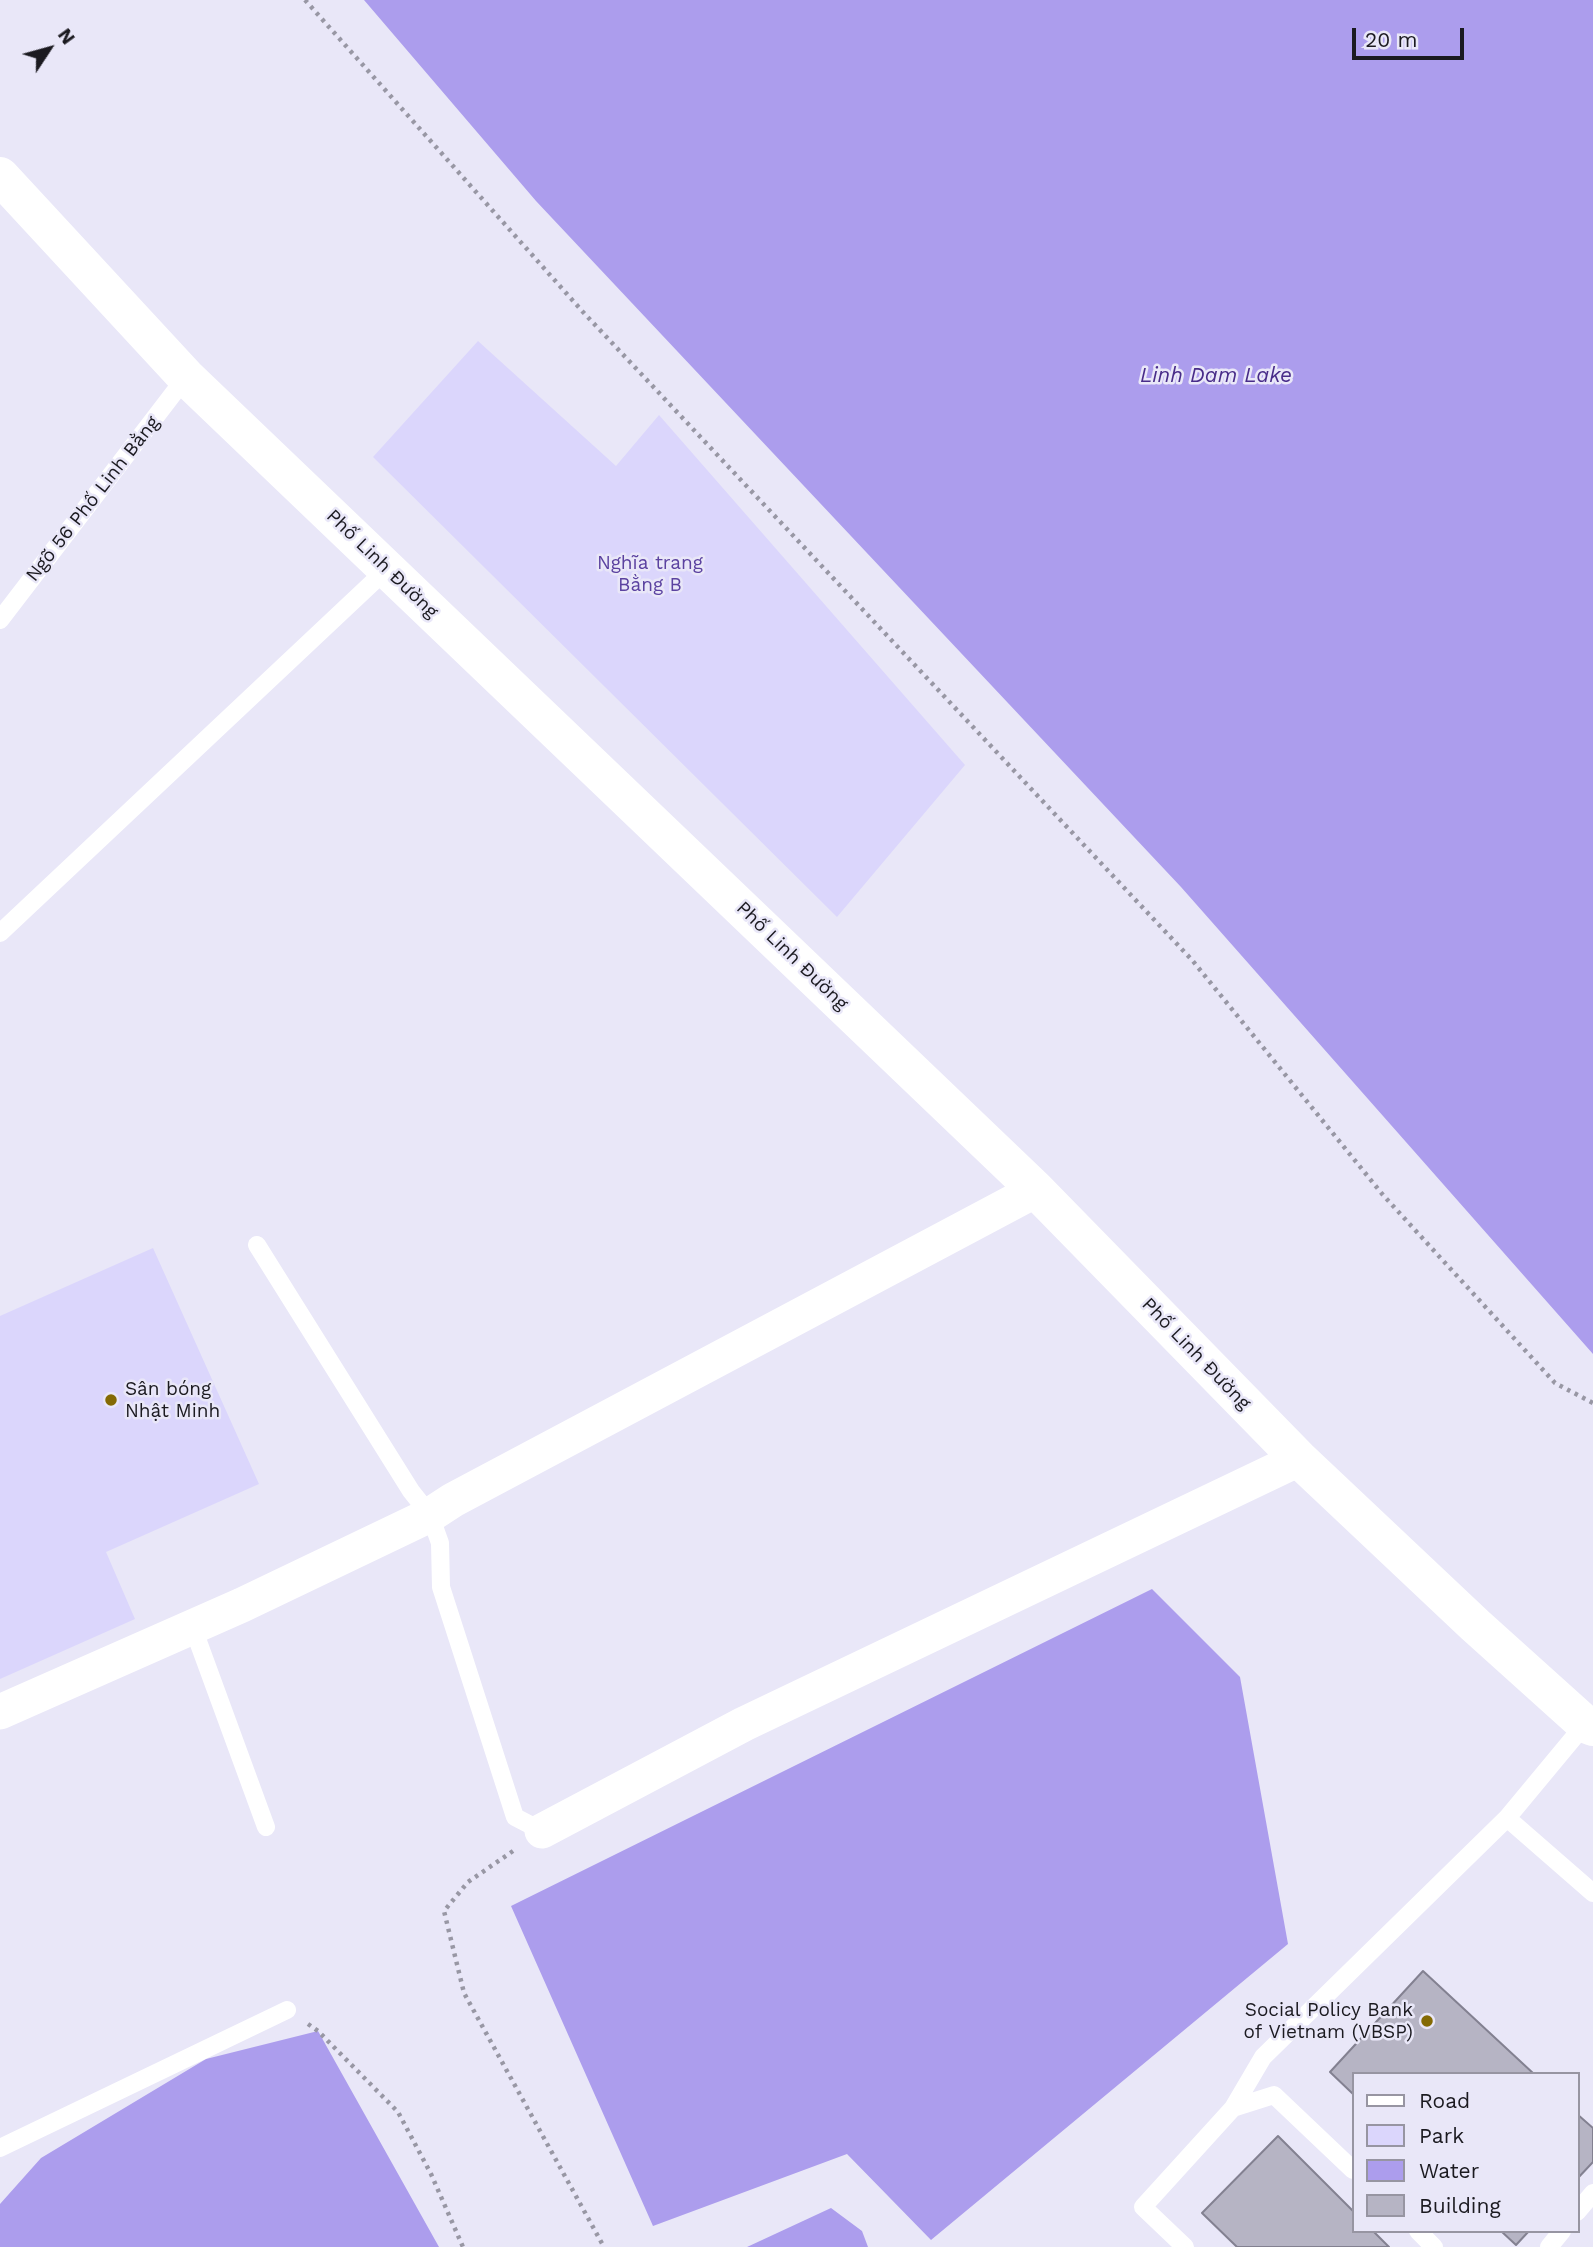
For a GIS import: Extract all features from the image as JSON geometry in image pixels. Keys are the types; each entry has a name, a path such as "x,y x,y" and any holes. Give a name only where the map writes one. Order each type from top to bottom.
{"street":[{"name":"Phố Linh Đường","path":"0,176 186,377 1036,1190 1299,1459 1475,1625 1589,1725"},
{"path":"0,1712 242,1605 430,1515 1036,1190"},
{"path":"542,1831 744,1724 1299,1459"}],"lane":[{"name":"Ngõ 56 Phố Linh Bằng","path":"0,620 186,377"},
{"path":"0,933 387,569"},
{"path":"257,1245 411,1491 430,1515 440,1542 441,1587 514,1817 542,1831"},
{"path":"192,1625 266,1827"},
{"path":"1185,2247 1143,2207 1233,2108 1264,2057 1507,1818 1589,1725"},
{"path":"1507,1818 1593,1892"},
{"path":"0,2148 287,2010"},
{"path":"1233,2108 1274,2095 1352,2169"},
{"path":"1579,2210 1593,2193"},
{"path":"1420,2233 1434,2247"},
{"path":"1549,2247 1560,2233"}],"path":[{"path":"305,0 583,312 1192,960 1383,1195 1555,1383 1593,1403"},
{"path":"542,1831 468,1882 444,1911 464,1993 604,2247"},
{"path":"287,2010 318,2031 398,2112 463,2247"}],"green space":[{"name":"Nghĩa trang Bằng B","path":"478,341 616,466 659,415 965,765 837,917 373,457"},
{"name":"Sân bóng Nhật Minh","path":"153,1248 259,1484 106,1552 135,1619 0,1679 0,1316"}],"water":[{"name":"Linh Dam Lake","path":"364,0 1593,0 1593,1354 1181,887 536,201"},
{"path":"1152,1589 1240,1677 1288,1944 931,2240 847,2154 653,2226 511,1906"},
{"path":"318,2031 439,2247 0,2247 0,2204 41,2158 206,2059"},
{"path":"831,2208 862,2231 868,2247 747,2247"}],"building":[{"name":"Social Policy Bank of Vietnam (VBSP)","path":"1423,1971 1532,2072 1352,2072 1352,2093 1330,2072"},
{"path":"1579,2116 1593,2128 1593,2162 1579,2177"},
{"path":"1278,2136 1352,2210 1352,2233 1375,2233 1389,2247 1237,2247 1202,2213"},
{"path":"1503,2233 1527,2233 1516,2245"}],"place":[{"name":"Sân bóng Nhật Minh","path":"111,1400"},
{"name":"Social Policy Bank of Vietnam (VBSP)","path":"1427,2021"}]}
